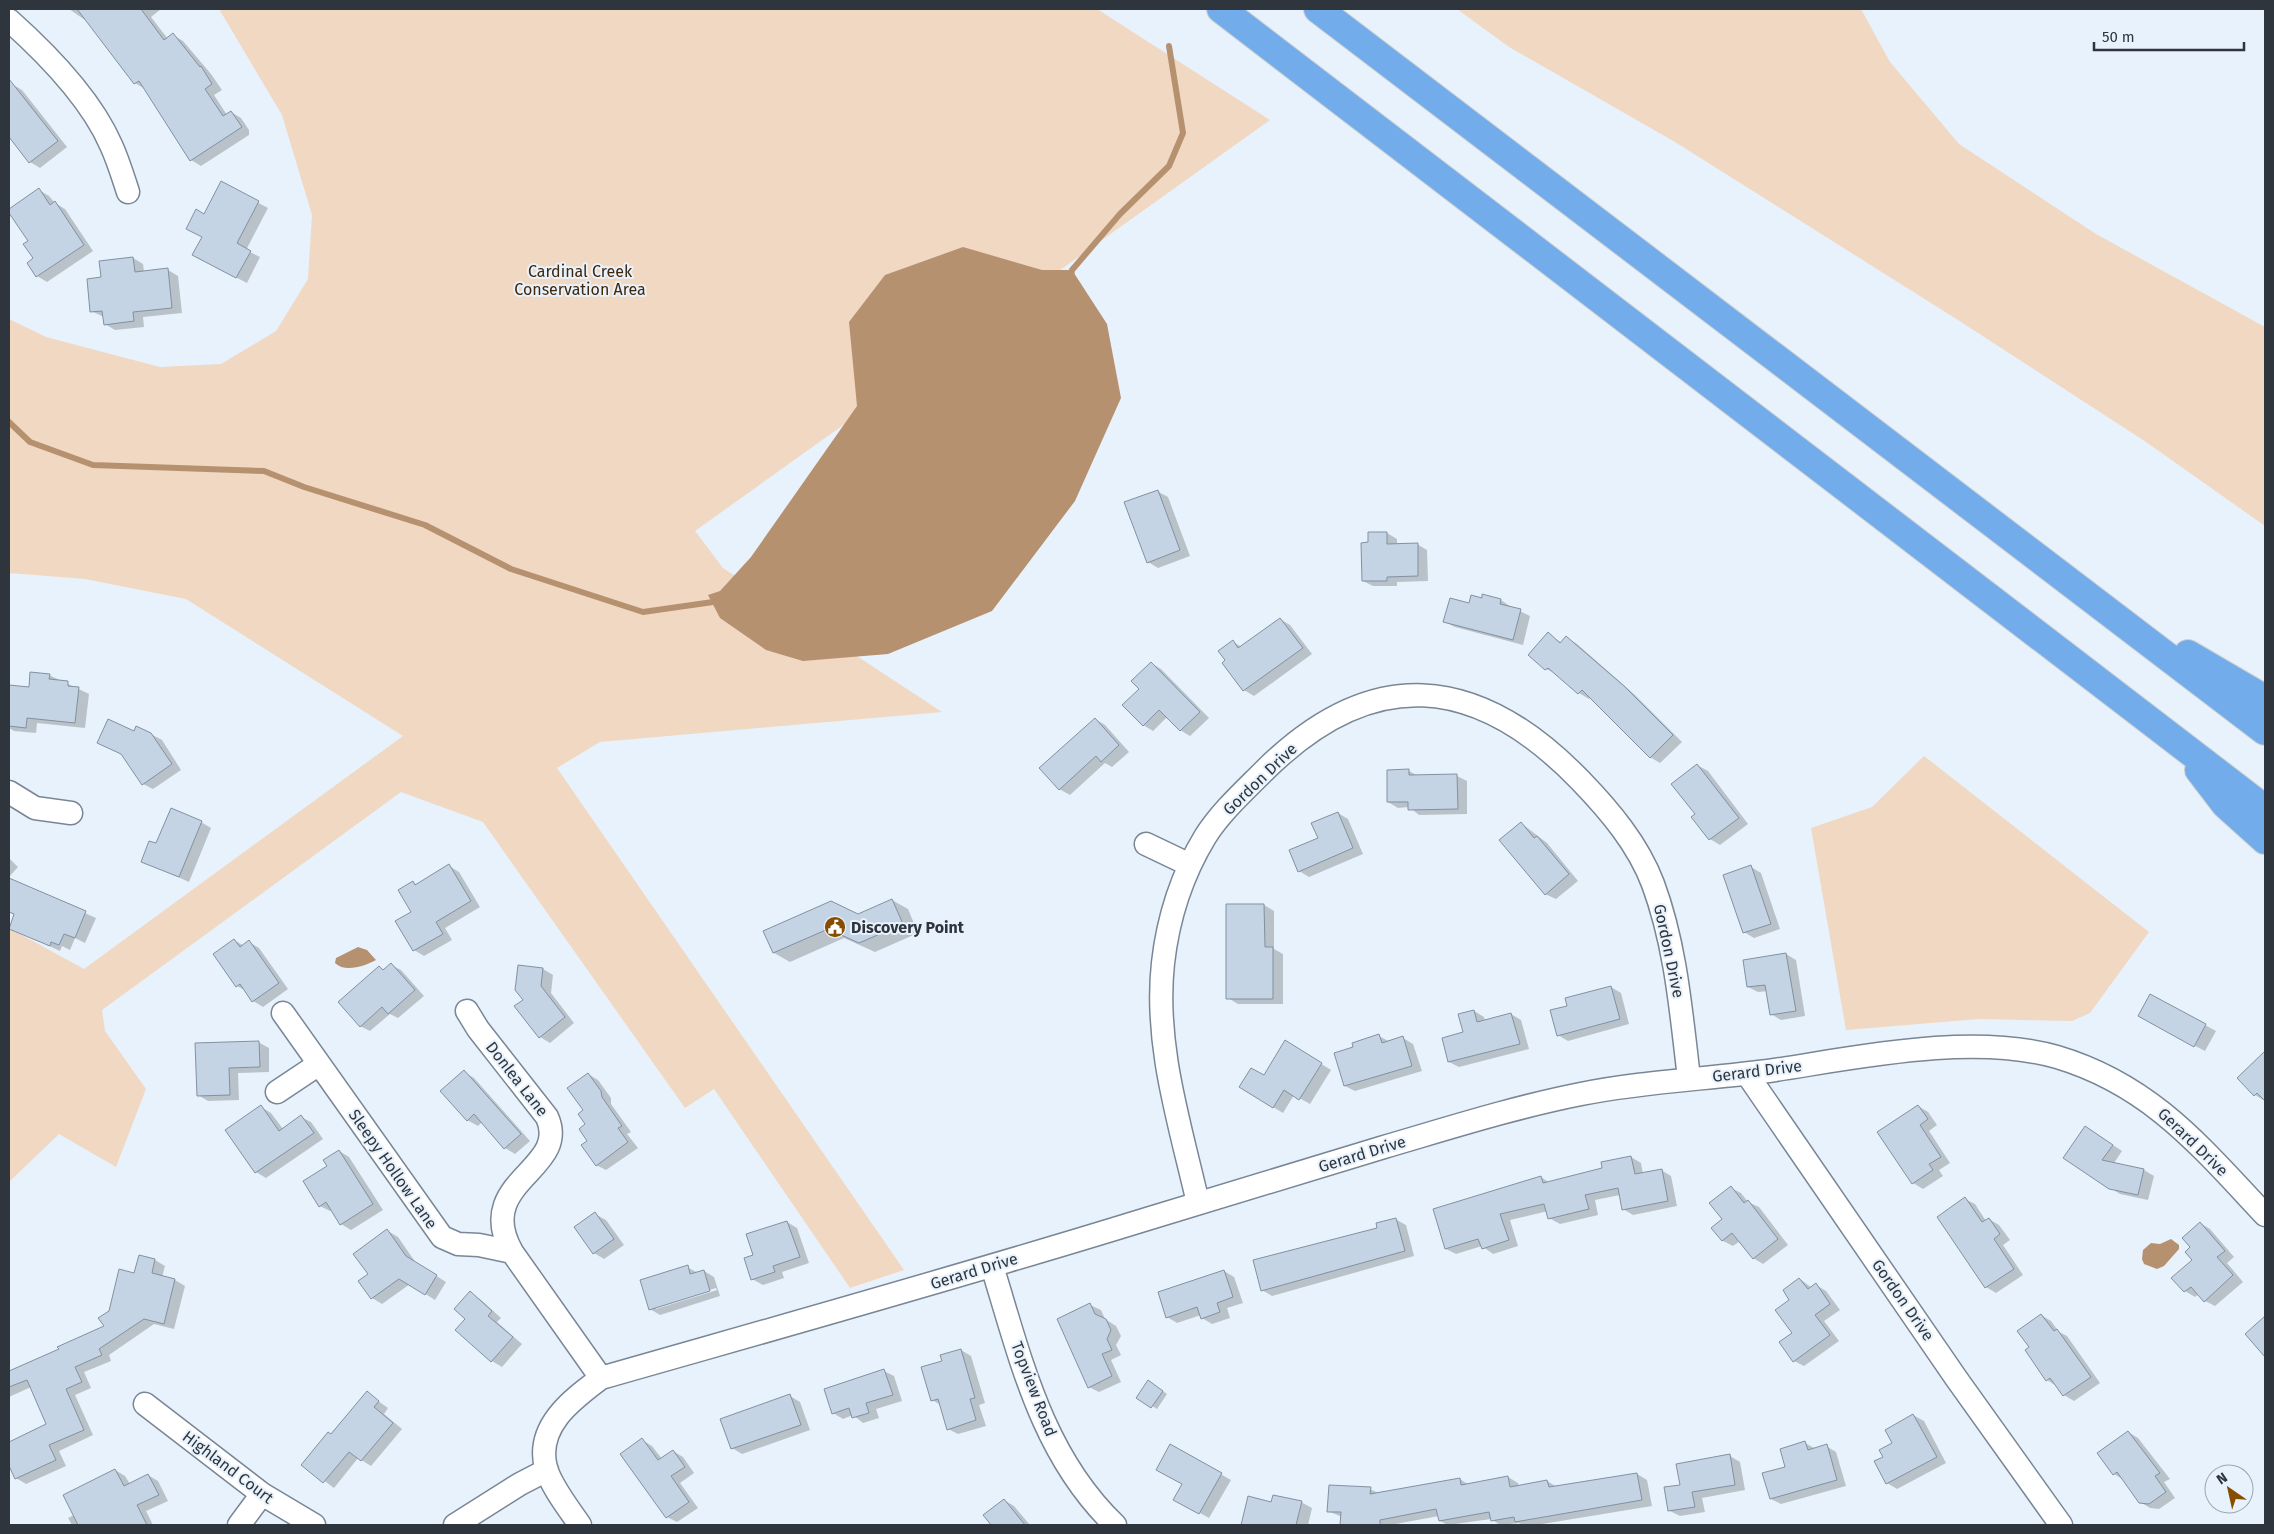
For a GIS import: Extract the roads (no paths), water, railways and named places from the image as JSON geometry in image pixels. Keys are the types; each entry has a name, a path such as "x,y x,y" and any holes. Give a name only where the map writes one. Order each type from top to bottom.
{"highway":[{"path":"1221,9 2265,809"},
{"path":"1318,9 2082,590 2265,732"},
{"path":"2082,590 2265,699"},
{"path":"2177,741 2224,804 2265,840"}],"street":[{"path":"9,20 62,73 90,109 111,144 128,192"},
{"name":"Gordon Drive","path":"1198,1203 1168,1075 1162,1039 1160,1002 1163,961 1170,924 1190,865 1206,835 1240,794 1278,756 1314,729 1347,710 1384,697 1422,695 1460,700 1495,714 1528,734 1561,760 1597,797 1632,845 1652,882 1668,931 1678,981 1689,1078"},
{"path":"9,792 35,808 71,813"},
{"path":"1146,844 1190,865"},
{"name":"Donlea Lane","path":"467,1011 478,1029 552,1126 553,1135 550,1143 510,1194 504,1206 501,1229 512,1252"},
{"name":"Sleepy Hollow Lane","path":"283,1013 442,1237 458,1244 479,1245 512,1252"},
{"name":"Gerard Drive","path":"580,1525 547,1470 546,1442 555,1419 569,1401 601,1378 992,1266 1477,1119 1582,1094 1689,1078 1747,1074 1932,1049 1981,1047 2018,1049 2054,1057 2089,1068 2129,1088 2157,1107 2184,1129 2265,1215"},
{"path":"277,1092 319,1064"},
{"name":"Gordon Drive","path":"1747,1074 1956,1378 2061,1525"},
{"path":"512,1252 601,1378"},
{"name":"Topview Road","path":"992,1266 1026,1376 1046,1427 1071,1474 1115,1525"},
{"name":"Highland Court","path":"145,1404 262,1494 314,1525"},
{"path":"455,1525 520,1484 547,1470"},
{"path":"239,1525 262,1494"}],"waterway":[{"path":"1071,277 1072,270 1120,214 1169,166 1183,133 1169,46"},
{"path":"9,422 30,442 93,465 264,471 304,487 425,525 511,569 643,612 720,601"}],"place":[{"name":"Discovery Point","path":"835,927"}],"park label":[{"name":"Cardinal Creek Conservation Area","path":"580,280"}]}
